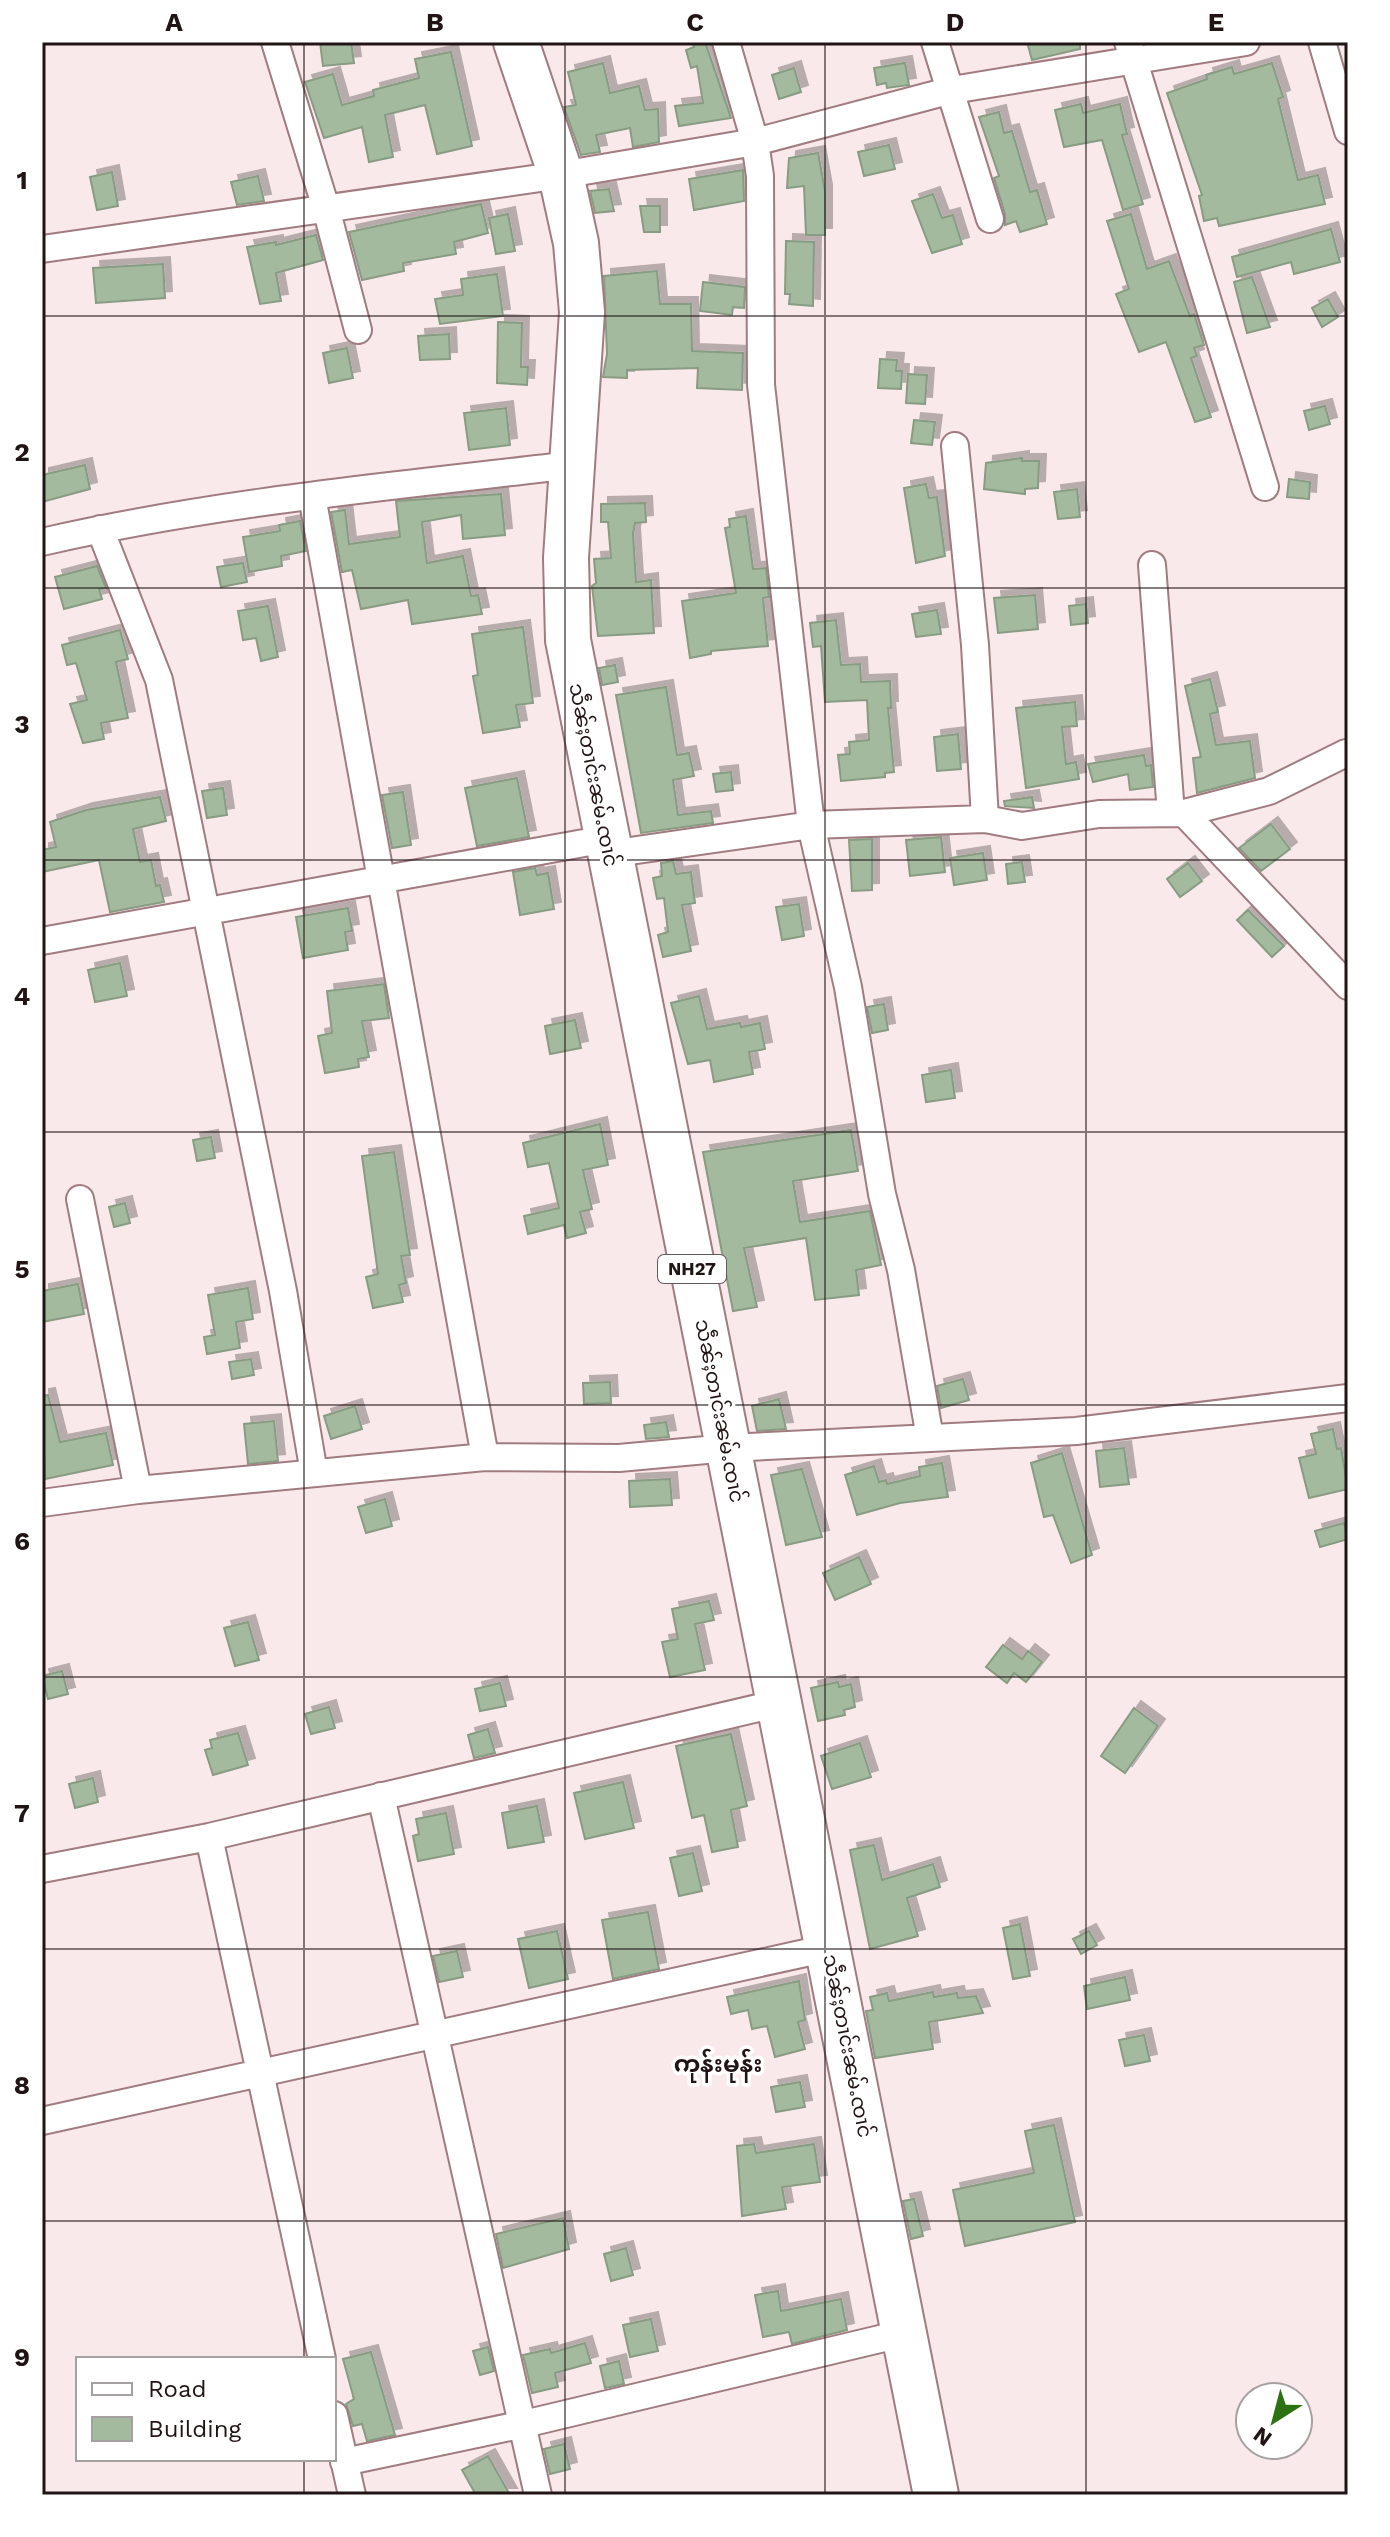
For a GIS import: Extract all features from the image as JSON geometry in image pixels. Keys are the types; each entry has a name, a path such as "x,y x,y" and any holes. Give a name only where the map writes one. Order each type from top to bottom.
{"highway":[{"name":"သဵၼ်ႈတၢင်းၼမ်ႉၸၢင်","path":"516,42 561,175 576,243 582,312 566,558 568,640 936,2495"}],"street":[{"path":"275,42 326,208 358,330"},
{"path":"726,42 755,142 760,176 761,385 811,825 848,987 882,1194 901,1270 930,1438"},
{"path":"935,42 990,219"},
{"path":"42,249 561,175 755,142 952,90 1131,52 1246,42"},
{"path":"1322,42 1348,131"},
{"path":"1131,52 1265,487"},
{"path":"955,446 975,645 985,819"},
{"path":"42,542 100,529 312,496 572,465"},
{"path":"312,496 485,1457"},
{"path":"100,529 159,680 283,1291 314,1473"},
{"path":"1152,565 1178,813 1348,986"},
{"path":"42,941 206,909 607,847 811,825 985,819 1022,826 1099,814 1178,813 1269,791 1346,753"},
{"path":"80,1199 138,1490"},
{"path":"42,1503 138,1490 485,1457 619,1458 728,1448 1076,1431 1348,1398"},
{"path":"42,1869 209,1837 779,1703"},
{"path":"381,1796 538,2495"},
{"path":"209,1837 322,2357"},
{"path":"42,2121 828,1948"},
{"path":"344,2462 524,2424 905,2333"},
{"path":"336,2424 352,2495"}],"building":[{"path":"320,42 351,42 354,63 323,66"},
{"path":"693,42 705,42 731,118 679,126 675,106 703,103 697,66 691,68 686,50 694,47"},
{"path":"1027,42 1080,42 1080,49 1032,60"},
{"path":"451,52 472,146 437,154 425,105 385,115 393,157 369,162 362,127 324,138 305,82 333,74 342,105 374,96 373,90 419,78 415,59"},
{"path":"603,63 610,93 639,86 645,110 658,109 659,142 633,147 630,128 596,135 600,152 581,155 564,107 576,105 568,72"},
{"path":"905,63 909,85 887,88 886,83 877,85 874,68"},
{"path":"1272,63 1283,97 1278,99 1298,180 1318,175 1325,204 1219,226 1217,218 1204,221 1199,196 1202,195 1167,93 1232,67 1234,74"},
{"path":"794,68 801,92 779,99 772,75"},
{"path":"1081,104 1083,113 1120,104 1127,134 1122,135 1143,204 1123,210 1102,140 1064,147 1055,110"},
{"path":"999,112 1004,133 1012,131 1030,192 1037,190 1047,224 1020,232 1016,221 1005,225 1005,214 994,178 999,176 979,117"},
{"path":"889,145 895,169 864,176 858,152"},
{"path":"818,153 825,191 825,235 806,235 804,186 787,188 789,158"},
{"path":"743,170 744,201 694,210 689,179"},
{"path":"112,172 118,206 97,210 90,177"},
{"path":"258,176 264,201 237,205 231,182"},
{"path":"609,189 614,211 595,213 590,191"},
{"path":"933,194 942,218 953,215 962,244 932,253 912,201"},
{"path":"481,204 488,233 454,242 456,254 403,263 404,271 362,280 349,232"},
{"path":"640,206 660,206 660,232 644,232"},
{"path":"508,214 515,251 496,254 489,218"},
{"path":"1131,214 1147,269 1169,261 1190,316 1194,314 1204,345 1194,348 1197,356 1191,358 1211,417 1195,422 1166,342 1139,352 1116,294 1129,289 1107,221"},
{"path":"1331,229 1340,262 1294,274 1291,262 1237,277 1232,257"},
{"path":"316,235 323,260 276,273 281,301 260,304 247,247 276,242 276,245"},
{"path":"786,241 814,242 813,306 789,304 790,294 785,294"},
{"path":"163,264 165,298 96,303 93,268"},
{"path":"657,271 660,304 691,304 692,351 743,353 742,390 697,388 698,368 627,370 627,378 603,377 607,354 604,276"},
{"path":"497,274 503,316 440,324 435,299 463,295 461,279"},
{"path":"1252,277 1270,327 1247,333 1234,282"},
{"path":"703,282 745,287 744,308 733,307 732,315 700,311"},
{"path":"1328,299 1338,317 1322,327 1312,308"},
{"path":"498,322 522,323 521,367 528,367 527,385 497,383"},
{"path":"449,334 450,359 420,360 418,336"},
{"path":"347,348 353,378 329,383 323,353"},
{"path":"880,359 897,360 896,371 902,371 901,389 878,388"},
{"path":"908,374 927,375 925,404 906,403"},
{"path":"1325,406 1330,424 1309,430 1304,411"},
{"path":"506,408 510,445 469,450 464,413"},
{"path":"914,420 935,422 932,445 911,443"},
{"path":"1022,458 1022,461 1039,461 1038,488 1025,489 1025,494 984,489 986,463"},
{"path":"85,465 90,489 42,502 42,475"},
{"path":"1289,479 1310,482 1309,499 1287,497"},
{"path":"926,484 929,498 937,497 945,556 916,563 904,488"},
{"path":"1077,489 1080,517 1058,519 1054,492"},
{"path":"501,494 505,535 463,539 461,515 422,522 427,563 463,556 471,596 478,595 482,614 412,624 408,600 361,609 352,570 342,572 331,512 345,510 349,544 400,537 396,501"},
{"path":"645,503 646,522 635,523 633,534 636,582 651,580 654,633 598,636 592,586 596,583 594,559 611,558 608,522 601,522 601,504"},
{"path":"746,516 753,569 766,568 769,597 763,598 768,646 711,651 711,654 690,658 682,601 736,593 725,528 730,527 729,519"},
{"path":"300,521 306,551 281,556 282,566 249,572 243,537 280,531 279,525"},
{"path":"243,563 247,582 221,587 217,567"},
{"path":"97,566 106,588 99,589 102,599 64,609 55,577"},
{"path":"1035,595 1038,629 998,633 994,598"},
{"path":"1086,604 1088,623 1071,625 1069,606"},
{"path":"268,606 278,657 261,661 256,638 243,640 238,611"},
{"path":"937,610 941,634 916,637 912,614"},
{"path":"836,620 841,665 860,664 861,682 890,681 891,708 888,708 894,772 885,773 885,777 841,781 838,755 850,754 849,742 869,740 867,700 825,702 821,646 813,647 810,623"},
{"path":"523,627 533,703 516,705 520,727 483,733 473,676 478,675 472,634"},
{"path":"120,630 128,659 116,662 128,718 101,723 104,739 83,743 70,704 87,700 76,663 67,665 62,645"},
{"path":"615,665 618,682 602,685 599,668"},
{"path":"1210,679 1218,712 1210,714 1216,745 1250,741 1255,778 1197,793 1193,758 1201,757 1185,686"},
{"path":"666,687 677,755 689,753 694,776 673,780 678,815 711,811 713,823 641,833 616,695"},
{"path":"1075,702 1077,726 1062,727 1066,764 1076,762 1079,779 1026,788 1016,708"},
{"path":"958,734 961,769 937,771 934,737"},
{"path":"1144,755 1146,766 1151,765 1153,787 1130,790 1128,774 1093,782 1088,764"},
{"path":"731,772 733,790 716,792 713,774"},
{"path":"517,778 529,837 477,846 465,788"},
{"path":"223,788 227,815 207,818 202,791"},
{"path":"403,792 411,845 392,848 382,795"},
{"path":"160,797 166,821 133,829 140,862 151,860 156,886 160,885 164,902 110,912 99,860 42,872 42,850 56,847 50,822 86,810"},
{"path":"1032,797 1034,808 1005,806 1004,801"},
{"path":"1271,824 1290,849 1261,871 1239,848"},
{"path":"941,837 945,872 910,876 906,840"},
{"path":"872,839 872,890 852,891 849,840"},
{"path":"983,853 987,880 954,885 950,858"},
{"path":"673,861 676,874 691,872 695,903 682,905 691,951 663,957 658,935 668,932 664,898 657,899 653,878 662,876 661,863"},
{"path":"1022,862 1025,882 1008,884 1006,864"},
{"path":"1188,863 1202,881 1180,897 1167,879"},
{"path":"535,868 537,875 548,873 554,909 520,915 513,872"},
{"path":"799,904 804,936 782,940 776,907"},
{"path":"348,908 352,931 345,932 348,950 303,958 296,917"},
{"path":"1248,910 1284,946 1272,957 1237,920"},
{"path":"120,963 127,996 95,1002 88,970"},
{"path":"384,984 389,1018 362,1021 369,1057 358,1059 359,1067 325,1073 318,1036 332,1033 327,991"},
{"path":"699,996 707,1029 760,1023 765,1049 749,1052 753,1074 714,1082 710,1060 688,1064 671,1003"},
{"path":"884,1004 888,1030 872,1033 867,1007"},
{"path":"575,1020 581,1048 550,1054 545,1026"},
{"path":"951,1070 955,1098 926,1102 922,1075"},
{"path":"600,1124 608,1165 583,1170 592,1209 580,1212 586,1233 567,1238 564,1225 528,1234 524,1216 559,1208 549,1163 528,1167 523,1143"},
{"path":"851,1130 858,1171 793,1181 800,1222 870,1211 881,1265 856,1270 859,1295 815,1300 806,1238 744,1248 757,1307 733,1311 703,1152"},
{"path":"211,1137 215,1158 197,1161 193,1140"},
{"path":"394,1152 410,1255 401,1256 406,1283 399,1285 403,1302 373,1308 366,1277 378,1274 362,1156"},
{"path":"125,1203 130,1223 114,1227 109,1207"},
{"path":"78,1284 84,1314 42,1322 42,1291"},
{"path":"248,1288 253,1319 236,1322 240,1348 207,1354 204,1337 215,1335 208,1295"},
{"path":"251,1359 254,1375 232,1379 229,1362"},
{"path":"963,1379 969,1400 941,1408 937,1386"},
{"path":"610,1382 611,1403 584,1404 583,1383"},
{"path":"48,1395 60,1442 106,1433 113,1465 45,1479 42,1396"},
{"path":"779,1399 786,1429 757,1431 752,1406"},
{"path":"355,1406 362,1429 331,1439 324,1416"},
{"path":"274,1421 278,1461 248,1464 244,1424"},
{"path":"666,1422 669,1437 646,1439 644,1425"},
{"path":"1333,1429 1337,1449 1341,1448 1348,1489 1309,1498 1299,1458 1316,1454 1311,1434"},
{"path":"1124,1448 1129,1484 1100,1487 1096,1451"},
{"path":"1062,1453 1092,1555 1071,1563 1053,1515 1044,1517 1031,1463"},
{"path":"942,1463 948,1497 900,1503 857,1515 845,1475 874,1466 879,1482 886,1480 887,1484 920,1476 919,1467"},
{"path":"802,1469 822,1537 786,1545 771,1475"},
{"path":"670,1479 672,1505 630,1507 629,1481"},
{"path":"385,1499 392,1526 366,1533 358,1507"},
{"path":"1344,1523 1348,1539 1320,1547 1315,1531"},
{"path":"859,1557 871,1584 835,1600 823,1573"},
{"path":"709,1601 714,1620 695,1624 705,1670 670,1677 662,1642 678,1639 672,1609"},
{"path":"248,1622 259,1660 235,1666 224,1628"},
{"path":"1003,1645 1022,1659 1028,1651 1042,1662 1026,1682 1014,1673 1007,1683 986,1667"},
{"path":"62,1671 68,1694 48,1699 42,1676"},
{"path":"838,1682 839,1687 851,1684 855,1707 844,1710 845,1715 818,1721 811,1688"},
{"path":"500,1683 506,1706 480,1711 475,1689"},
{"path":"329,1707 335,1728 311,1734 305,1714"},
{"path":"1134,1708 1158,1726 1125,1773 1101,1756"},
{"path":"488,1729 495,1753 474,1758 468,1735"},
{"path":"238,1733 248,1765 213,1775 205,1750 212,1748 210,1740"},
{"path":"731,1734 747,1806 731,1810 738,1847 712,1852 704,1815 692,1818 676,1746"},
{"path":"860,1743 871,1777 832,1789 821,1756"},
{"path":"93,1778 98,1802 75,1808 69,1784"},
{"path":"623,1782 634,1828 585,1839 574,1793"},
{"path":"537,1806 544,1842 508,1848 502,1813"},
{"path":"446,1813 454,1854 418,1861 413,1836 419,1834 416,1819"},
{"path":"874,1845 882,1880 933,1864 940,1887 907,1898 918,1936 870,1949 850,1850"},
{"path":"693,1853 702,1891 679,1896 670,1858"},
{"path":"648,1912 659,1969 613,1979 602,1920"},
{"path":"1020,1924 1030,1976 1013,1979 1003,1928"},
{"path":"557,1931 568,1979 529,1988 518,1939"},
{"path":"1089,1931 1097,1945 1081,1954 1073,1939"},
{"path":"457,1951 463,1977 439,1982 433,1956"},
{"path":"1125,1977 1130,2000 1087,2009 1084,1986"},
{"path":"799,1981 805,2020 798,2022 805,2049 775,2057 767,2026 752,2029 748,2010 731,2014 727,1997"},
{"path":"933,1992 934,1997 957,1993 958,1998 976,1996 983,2013 929,2022 933,2049 875,2058 866,2011 873,2010 870,1997 887,1993 889,2001"},
{"path":"1144,2035 1150,2061 1125,2066 1119,2040"},
{"path":"800,2082 805,2107 776,2112 771,2087"},
{"path":"1054,2125 1075,2222 965,2246 953,2190 1034,2173 1025,2131"},
{"path":"754,2144 756,2153 814,2144 820,2182 782,2187 786,2209 742,2216 737,2146"},
{"path":"914,2199 923,2236 911,2239 903,2201"},
{"path":"563,2218 569,2249 503,2268 496,2234"},
{"path":"626,2248 633,2275 611,2281 604,2254"},
{"path":"778,2291 781,2311 841,2299 847,2330 792,2344 789,2332 763,2337 755,2295"},
{"path":"651,2319 658,2351 630,2357 623,2325"},
{"path":"585,2343 591,2363 555,2373 558,2387 532,2393 523,2355 550,2349 551,2353"},
{"path":"488,2347 494,2371 480,2375 473,2351"},
{"path":"371,2352 395,2435 367,2441 362,2424 353,2426 346,2404 354,2399 343,2359"},
{"path":"619,2361 624,2384 605,2388 600,2366"},
{"path":"564,2444 570,2469 550,2474 544,2449"},
{"path":"488,2456 510,2495 476,2495 462,2470"}],"district":[{"name":"ကုန်းမုန်း","path":"718,2064"}]}
